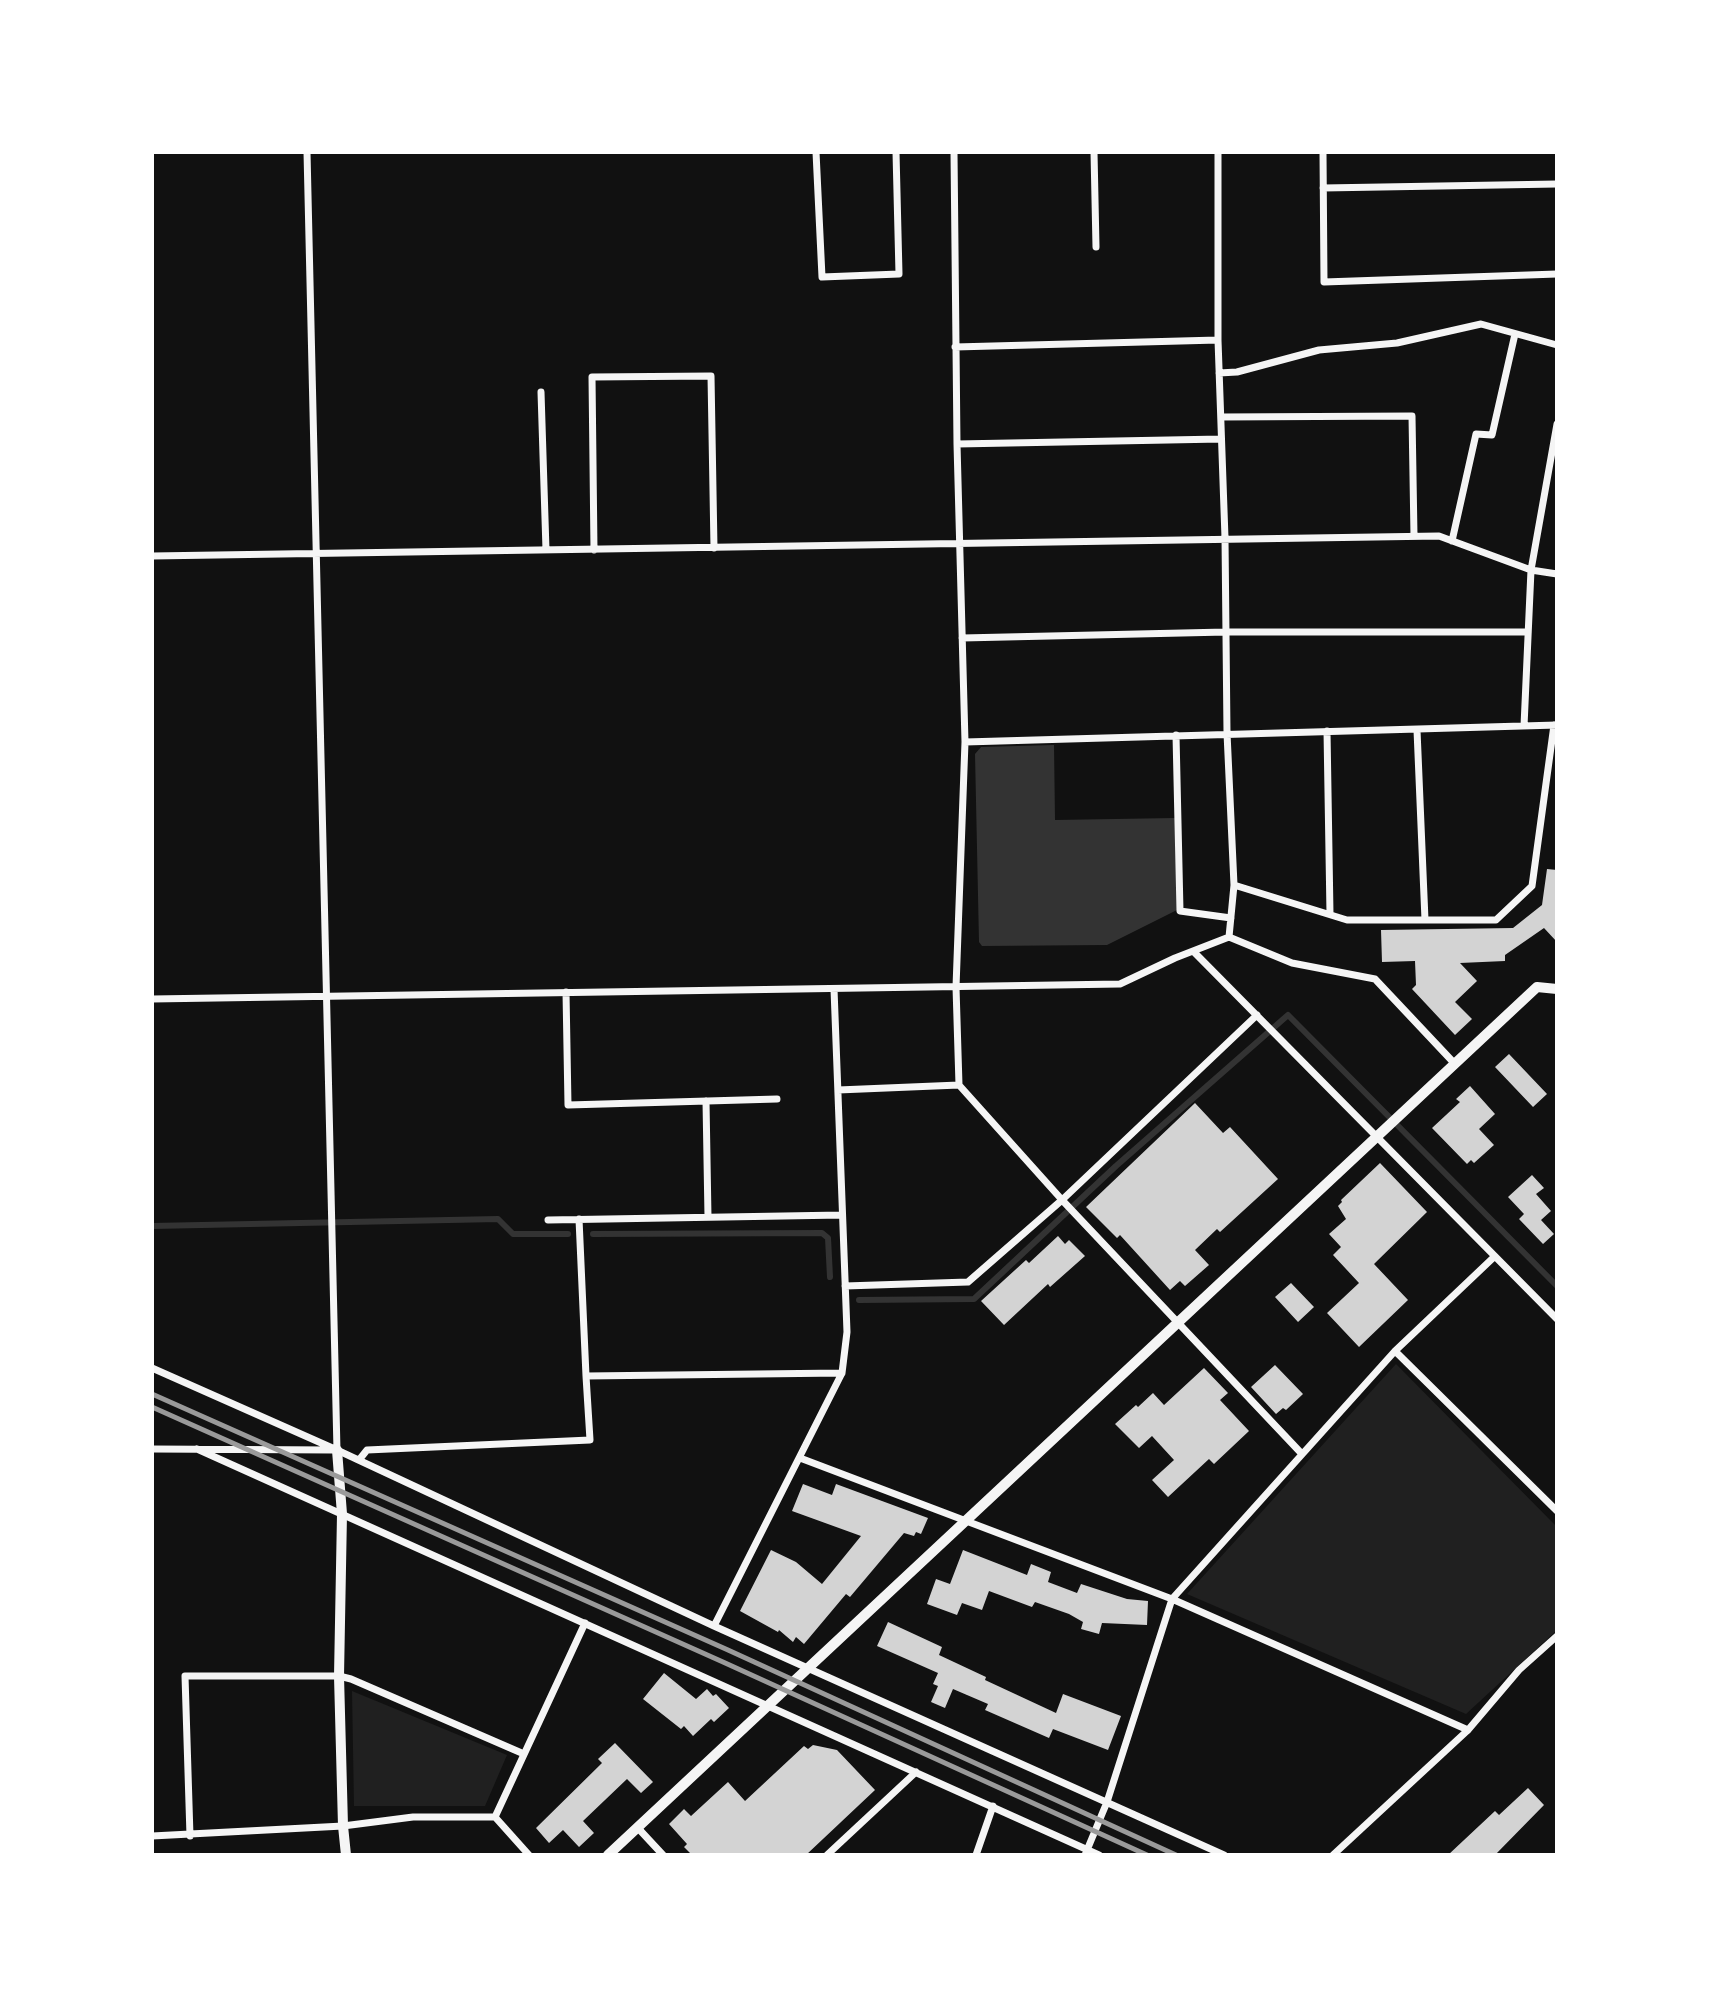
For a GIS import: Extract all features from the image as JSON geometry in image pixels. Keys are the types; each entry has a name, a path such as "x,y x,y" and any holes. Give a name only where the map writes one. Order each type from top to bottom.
{"street":[{"path":"307,152 337,1450 342,1514 339,1676 346,1855"},
{"path":"816,152 822,277 898,274 896,152"},
{"path":"954,152 955,347 965,742 956,987 959,1085 1062,1200 1302,1454"},
{"path":"1094,152 1096,247"},
{"path":"1218,152 1218,340 1227,733 1234,885 1229,937"},
{"path":"1322,152 1324,282 1557,274"},
{"path":"1323,188 1557,184"},
{"path":"1219,373 1237,372 1319,350 1397,343 1481,324 1557,345"},
{"path":"1452,541 1476,434 1492,435 1515,334"},
{"path":"955,347 1218,340"},
{"path":"594,550 592,377 711,376 714,548"},
{"path":"541,392 546,550"},
{"path":"1221,417 1412,416 1415,536"},
{"path":"1524,726 1531,570 1557,424"},
{"path":"957,444 1221,439"},
{"path":"152,556 1439,536 1531,570 1557,574"},
{"path":"962,638 1226,632 1527,632"},
{"path":"965,742 1555,725 1532,886 1496,920 1347,920 1234,885"},
{"path":"1417,730 1425,920"},
{"path":"1326,732 1330,914"},
{"path":"1176,735 1180,911 1231,918"},
{"path":"152,999 1120,984 1229,937 1292,963 1374,979 1455,1064"},
{"path":"1194,952 1557,1319"},
{"path":"608,1855 1537,987 1557,989"},
{"path":"715,1626 842,1373 847,1332 834,989"},
{"path":"566,992 568,1105 777,1098"},
{"path":"845,1286 968,1282 1062,1200 1257,1016"},
{"path":"838,1090 959,1085"},
{"path":"706,1101 708,1217"},
{"path":"548,1220 842,1215"},
{"path":"359,1460 367,1450 590,1440 579,1219"},
{"path":"1086,1852 1107,1802 1172,1599 1395,1351 1494,1257"},
{"path":"1395,1351 1557,1511"},
{"path":"152,1368 1224,1855"},
{"path":"586,1376 842,1373"},
{"path":"152,1449 337,1450"},
{"path":"197,1449 916,1772 1086,1852 1099,1855"},
{"path":"800,1458 1172,1599 1468,1730"},
{"path":"495,1817 585,1623"},
{"path":"1333,1855 1468,1730 1519,1670 1557,1636"},
{"path":"190,1836 186,1676 339,1676 524,1754"},
{"path":"827,1855 916,1772"},
{"path":"976,1855 993,1807"},
{"path":"152,1836 343,1826 413,1817 495,1817 529,1855"},
{"path":"637,1828 663,1855"}],"shaded area":[{"path":"1054,745 1055,820 1175,818 1177,910 1107,945 982,946 979,942 975,754 981,747"},
{"path":"1396,1364 1557,1527 1557,1630 1466,1714 1187,1594"},
{"path":"352,1691 507,1755 485,1806 354,1806"}],"building":[{"path":"1547,869 1557,870 1557,942 1544,928 1505,955 1505,961 1460,963 1477,981 1455,1002 1472,1019 1455,1035 1412,989 1416,985 1415,961 1382,962 1381,930 1513,928 1542,905"},
{"path":"1509,1054 1547,1094 1533,1107 1495,1067"},
{"path":"1470,1086 1495,1114 1479,1129 1494,1145 1474,1163 1471,1160 1467,1164 1432,1128 1460,1102 1456,1099"},
{"path":"1195,1103 1223,1133 1230,1127 1278,1179 1220,1232 1217,1229 1195,1250 1209,1265 1185,1286 1180,1281 1170,1290 1120,1235 1117,1238 1086,1207"},
{"path":"1380,1163 1427,1212 1374,1264 1408,1300 1359,1347 1327,1313 1359,1283 1333,1255 1341,1247 1329,1234 1346,1219 1338,1206 1341,1200"},
{"path":"1532,1175 1544,1188 1536,1194 1551,1211 1541,1220 1554,1234 1543,1244 1519,1219 1524,1214 1508,1197"},
{"path":"1058,1236 1065,1244 1069,1240 1085,1256 1050,1287 1048,1284 1004,1325 981,1301 1026,1260 1029,1263"},
{"path":"1291,1283 1314,1307 1298,1322 1275,1297"},
{"path":"1275,1365 1303,1394 1286,1410 1283,1408 1276,1414 1251,1387"},
{"path":"1204,1368 1228,1393 1220,1400 1249,1431 1214,1464 1209,1459 1168,1497 1152,1480 1174,1460 1152,1436 1139,1448 1115,1424 1153,1393 1164,1405"},
{"path":"803,1484 832,1495 836,1484 928,1518 921,1534 916,1532 914,1536 904,1533 850,1597 846,1594 804,1644 796,1637 793,1642 779,1630 778,1632 740,1611 771,1550 796,1562 822,1584 861,1536 792,1511"},
{"path":"963,1550 1027,1575 1031,1564 1051,1572 1048,1582 1077,1593 1081,1584 1127,1599 1148,1601 1147,1625 1102,1623 1099,1634 1081,1629 1083,1622 1069,1614 1035,1602 1032,1607 989,1591 982,1610 962,1603 957,1615 927,1604 936,1579 950,1584"},
{"path":"888,1622 942,1647 939,1655 986,1677 985,1680 1056,1713 1063,1694 1121,1716 1108,1750 1053,1729 1049,1738 985,1710 988,1704 953,1689 945,1708 931,1702 938,1686 933,1684 938,1673 877,1646"},
{"path":"664,1673 696,1699 707,1689 729,1708 714,1722 711,1719 693,1736 684,1726 681,1729 643,1699"},
{"path":"615,1743 653,1782 641,1793 627,1779 583,1821 594,1833 579,1847 563,1830 549,1843 536,1828 602,1763 598,1759"},
{"path":"813,1745 837,1750 875,1790 806,1855 692,1855 684,1847 687,1844 669,1824 684,1809 691,1816 728,1782 745,1801 804,1746 808,1749"},
{"path":"1528,1788 1544,1805 1495,1855 1448,1855 1495,1811 1499,1815"}],"waterway":[{"path":"859,1300 974,1299 1116,1166 1288,1015 1557,1286"},
{"path":"152,1226 498,1219 513,1234 568,1234"},
{"path":"593,1234 822,1233 828,1238 830,1277"}],"railway":[{"path":"152,1394 728,1650 1176,1855"},
{"path":"152,1407 1147,1855"}]}
